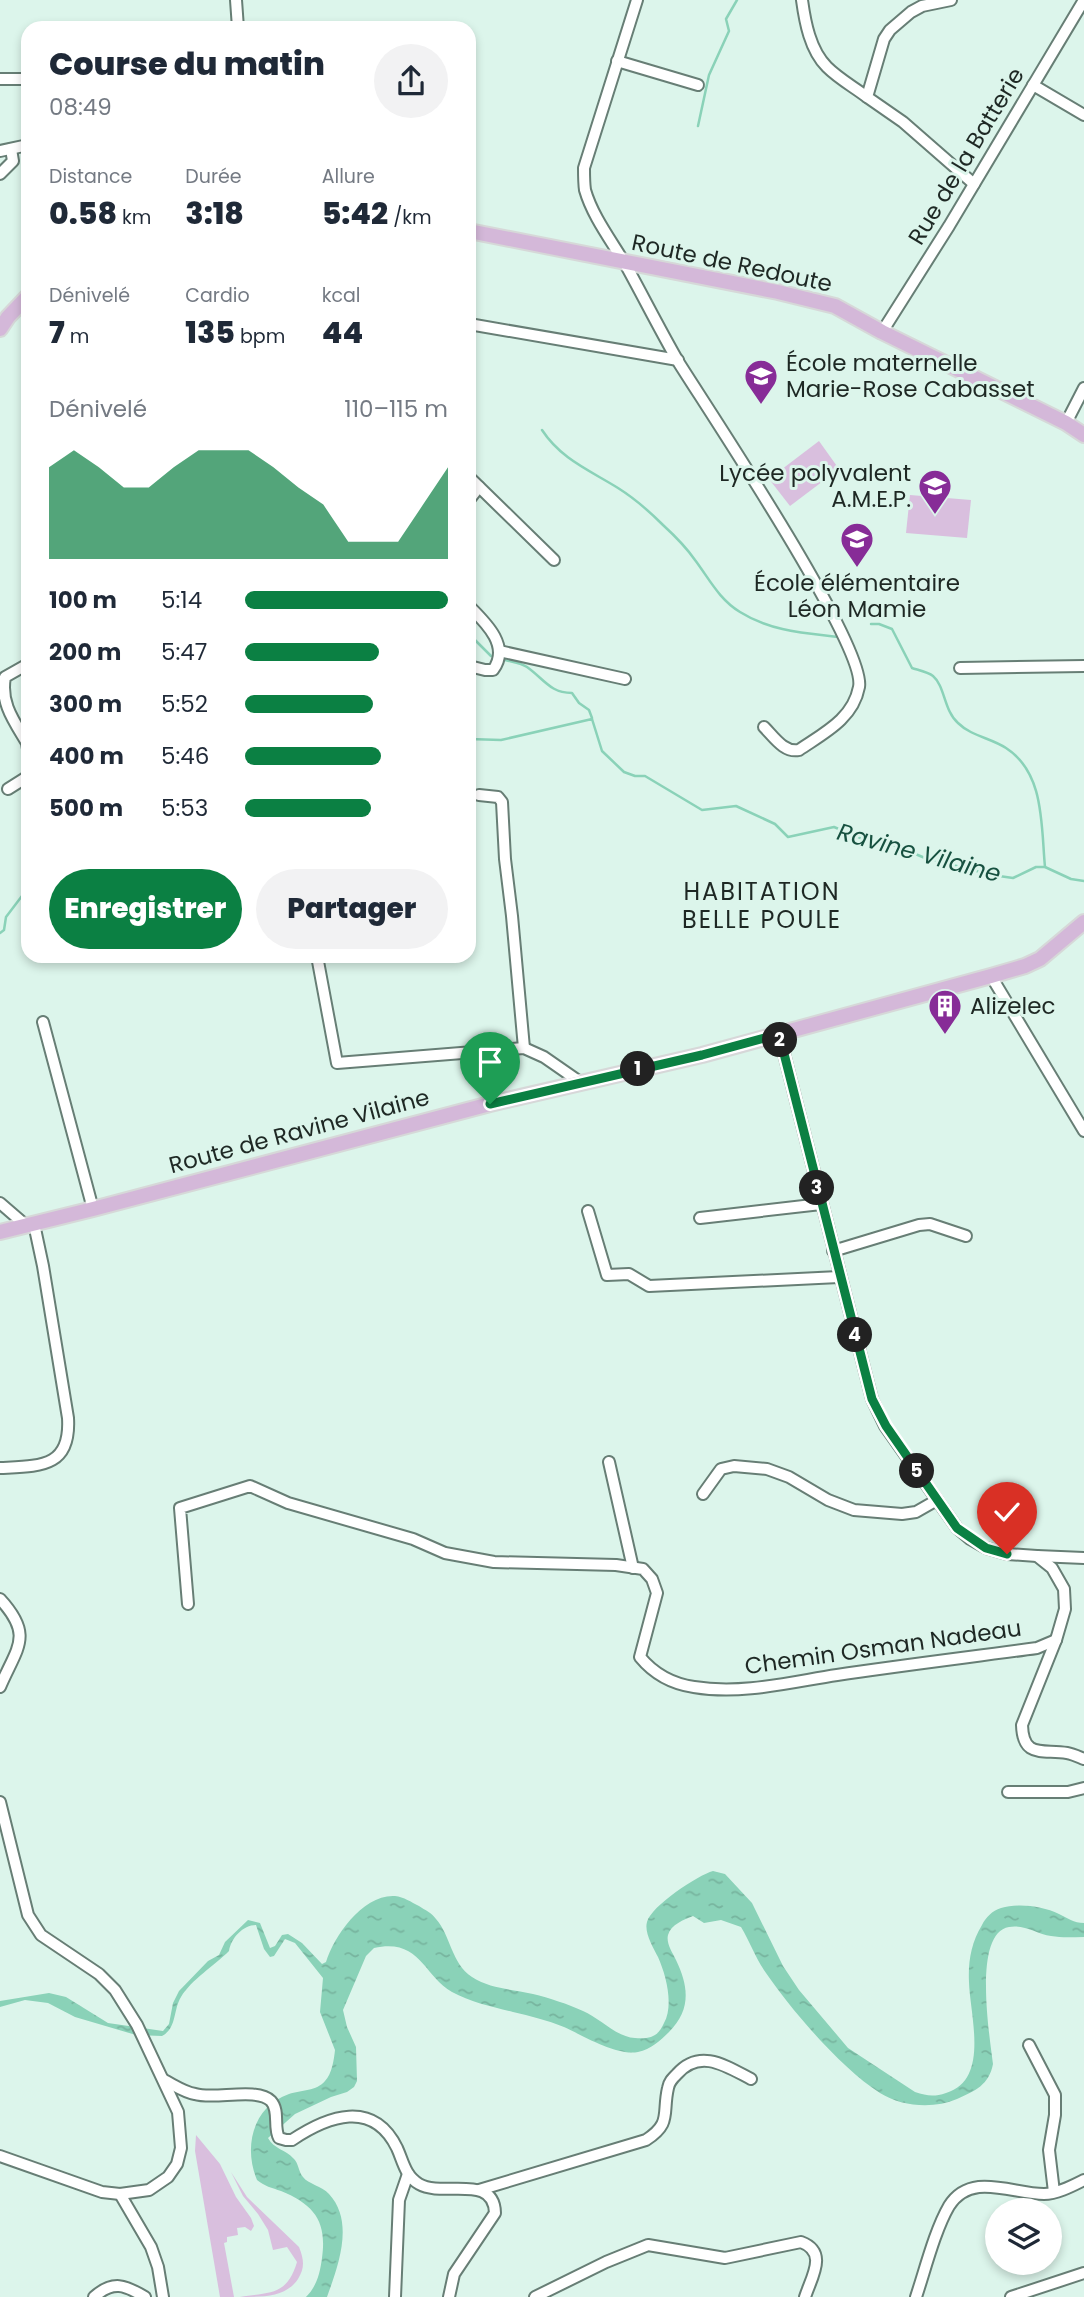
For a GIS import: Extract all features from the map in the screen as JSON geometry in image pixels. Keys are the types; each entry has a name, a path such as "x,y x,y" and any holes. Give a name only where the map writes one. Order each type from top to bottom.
{"main road":[{"name":"Route de Redoute","path":"476,232 778,292 835,306 1066,423 1084,435"},
{"path":"0,329 21,306"},
{"name":"Route de Ravine Vilaine","path":"0,1232 580,1082 702,1055 1025,966 1040,959 1084,922"}],"street":[{"path":"236,0 238,21"},
{"path":"637,0 584,168 585,189 597,216 678,360 801,559 844,635 855,659 860,684 855,702 843,719 799,750 785,748 764,727"},
{"path":"802,0 811,39 824,65 903,122 974,184"},
{"path":"867,97 884,39 890,30 911,6 951,0"},
{"name":"Rue de la Batterie","path":"882,332 1084,0"},
{"path":"617,61 698,85"},
{"path":"0,79 21,79"},
{"path":"1033,85 1084,115"},
{"path":"0,174 13,161 5,150"},
{"path":"476,325 678,360"},
{"path":"1066,423 1084,388"},
{"path":"476,484 554,560"},
{"path":"476,491 479,487"},
{"path":"476,614 495,635 499,651 498,663 493,670 476,668"},
{"path":"499,651 625,678"},
{"path":"960,667 1084,666"},
{"path":"21,668 5,677 2,689 5,705 21,734"},
{"path":"8,789 21,781"},
{"path":"479,795 498,797 502,802 524,1048"},
{"path":"318,963 337,1063 524,1048 544,1057 580,1082"},
{"path":"990,976 1084,1131"},
{"path":"43,1022 93,1209"},
{"path":"779,1034 872,1399 886,1426 957,1528 986,1548 1007,1554 1084,1558"},
{"path":"0,1203 29,1225 46,1279 69,1436 65,1450 44,1464 0,1468"},
{"path":"700,1218 821,1204"},
{"path":"588,1211 607,1275 629,1274 649,1286 839,1277"},
{"path":"833,1251 919,1225 930,1224 965,1236"},
{"path":"188,1604 180,1508 250,1486 288,1503 413,1539 445,1553 494,1562 616,1565 634,1568 610,1462"},
{"path":"703,1494 721,1469 734,1466 767,1469 789,1477 828,1500 854,1510 902,1514 916,1512 937,1500"},
{"path":"1037,1556 1052,1569 1064,1589 1065,1609 1056,1640 1022,1725 1022,1735 1024,1742 1033,1750 1069,1753 1084,1759"},
{"name":"Chemin Osman Nadeau","path":"634,1568 643,1569 652,1579 657,1593 640,1657 650,1670 676,1683 697,1688 756,1688 1037,1648 1056,1640"},
{"path":"0,1599 14,1614 20,1629 20,1642 1,1683"},
{"path":"1008,1792 1068,1791 1084,1788"},
{"path":"0,1802 28,1915 41,1935 99,1974 115,1990 137,2025 178,2112 181,2148 177,2164 168,2177 149,2190 120,2194 102,2192 0,2156"},
{"path":"1029,2045 1055,2095 1055,2115 1049,2150 1054,2192"},
{"path":"164,2080 194,2094 209,2097 248,2095 267,2098 273,2103 276,2112 275,2131 279,2138 286,2140 292,2140 335,2118 370,2118 384,2127 397,2146 408,2174 419,2184 434,2188 480,2190 646,2140 663,2126 668,2084 683,2066 691,2062 712,2062 751,2079"},
{"path":"395,2297 399,2200 408,2174"},
{"path":"916,2297 949,2206 960,2194 979,2186 1046,2194 1084,2180"},
{"path":"449,2297 454,2274 495,2213 495,2203 489,2194 480,2190"},
{"path":"120,2194 151,2246 163,2297"},
{"path":"538,2295 648,2245 725,2258 801,2242 811,2245 816,2254 816,2265 805,2297"},
{"path":"1012,2297 1084,2273"},
{"path":"94,2297 118,2285 126,2286 145,2297"}],"shaded area":[{"path":"819,441 839,469 790,506 769,479"},
{"path":"910,495 971,500 967,538 906,533"},
{"path":"196,2135 220,2164 254,2226 251,2231 245,2227 237,2228 238,2235 227,2237 227,2242 224,2243 234,2297 220,2297 195,2151"},
{"path":"231,2172 247,2197 299,2247 302,2271 293,2285 281,2293 240,2297 269,2293 282,2287 293,2273 297,2262 287,2247 273,2250 268,2230 243,2196"}],"water":[{"path":"713,1871 725,1874 752,1903 783,1966 799,1990 848,2048 915,2092 927,2095 946,2093 960,2086 973,2061 970,1960 975,1939 990,1915 1001,1908 1015,1906 1045,1909 1084,1923 1084,1937 1051,1936 1015,1926 998,1934 990,1947 987,1966 987,2011 993,2064 991,2071 985,2082 970,2093 948,2102 928,2105 908,2104 889,2098 865,2083 803,2021 762,1968 741,1927 721,1920 704,1923 693,1916 678,1923 670,1931 669,1944 685,1989 684,2007 676,2024 666,2035 651,2047 638,2052 610,2048 551,2022 466,1999 442,1985 419,1960 402,1948 374,1948 366,1956 343,2010 356,2047 357,2081 354,2087 295,2114 268,2138 273,2145 295,2160 305,2179 326,2191 337,2205 343,2231 342,2244 327,2297 306,2297 317,2279 322,2258 322,2234 316,2216 293,2196 257,2180 251,2154 254,2129 267,2108 289,2094 322,2084 333,2062 335,2050 320,2012 323,1978 295,1943 285,1939 274,1956 270,1957 264,1949 256,1925 242,1930 232,1941 229,1951 185,1991 170,2028 162,2036 136,2035 75,2017 48,2003 25,2000 0,2007 0,2001 49,1993 66,1997 108,2023 163,2031 169,2024 173,2003 179,1991 208,1961 219,1955 225,1942 248,1920 260,1923 270,1948 275,1946 282,1935 288,1934 302,1943 322,1964 326,1962 343,1929 361,1909 383,1897 395,1896 410,1901 434,1917 445,1933 455,1957 465,1971 479,1981 571,2006 628,2037 649,2037 662,2028 669,1999 664,1972 648,1935 647,1922 650,1915 676,1892"}],"waterway":[{"path":"698,126 709,75 729,31 726,19 737,0"},
{"path":"542,430 567,456 636,500 676,537 720,595 740,612 775,627 838,637"},
{"path":"871,624 892,629 912,668 928,673 937,680 950,712 958,723 1006,748 1028,771 1039,802 1045,867"},
{"name":"Ravine Vilaine","path":"476,641 491,656"},
{"name":"Ravine Vilaine","path":"505,660 527,667 558,691 572,693 579,703 589,710 592,718"},
{"name":"Ravine Vilaine","path":"476,739 501,740 592,719 602,751 624,772 645,776 702,810 736,806 775,824 788,837 834,827 863,839 884,841 925,858 992,875 1013,878 1036,867 1045,867 1071,879 1084,881"},
{"name":"Ravine Vilaine","path":"0,933 4,930 6,917 21,897"}],"place":[{"name":"École maternelle Marie-Rose Cabasset","path":"761,406"},
{"name":"Lycée polyvalent A.M.E.P.","path":"935,516"},
{"name":"École élémentaire Léon Mamie","path":"857,569"},
{"name":"Alizelec","path":"945,1036"}],"district":[{"name":"HABITATION BELLE POULE","path":"762,906"}],"route":[{"path":"490,1104 702,1055 779,1034 872,1399 886,1426 957,1528 986,1548 1007,1554"}]}
